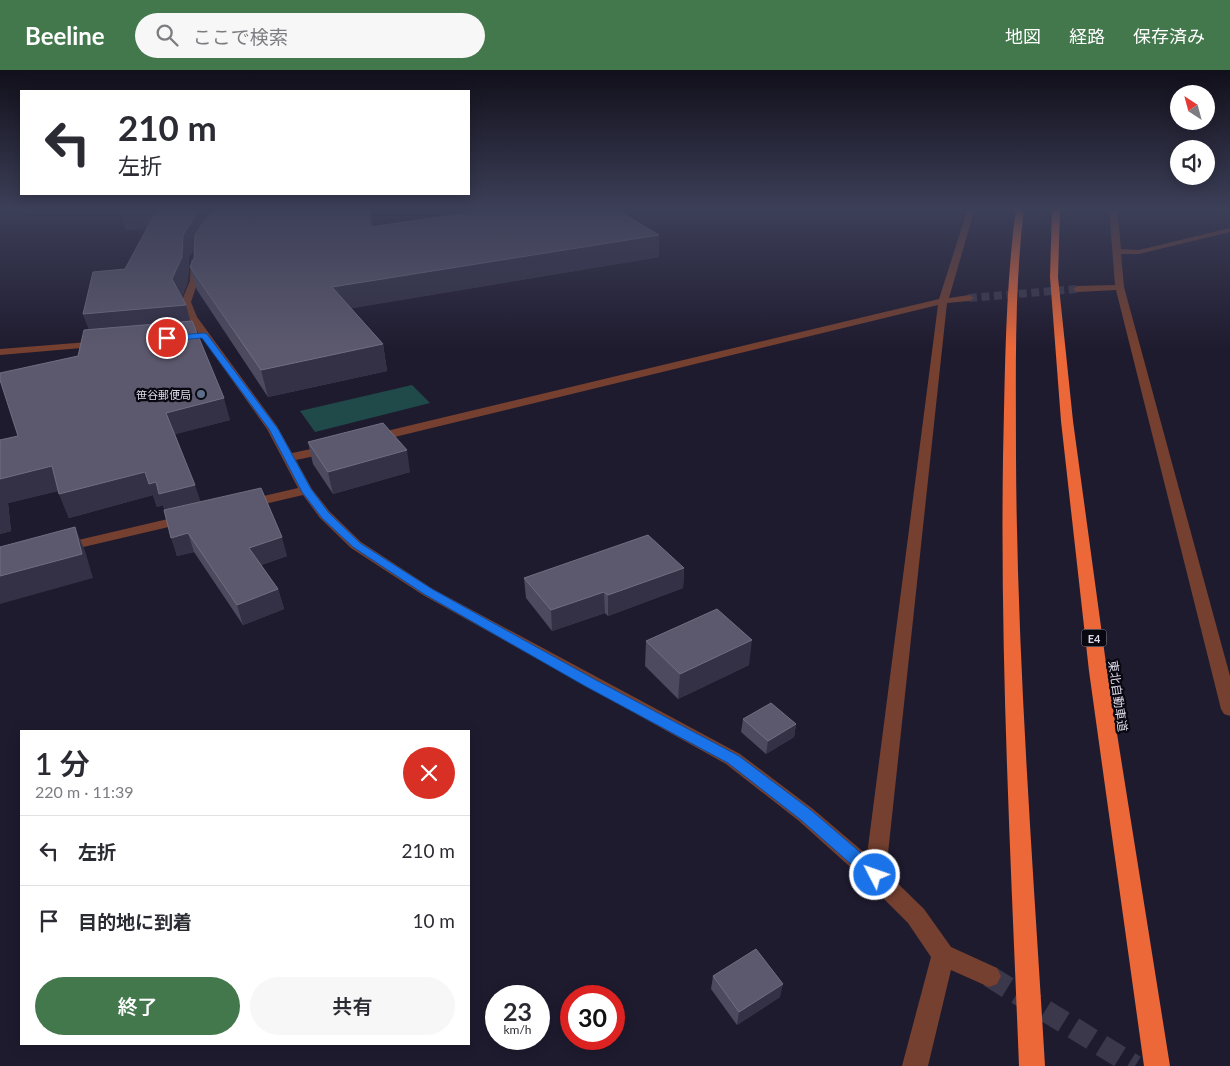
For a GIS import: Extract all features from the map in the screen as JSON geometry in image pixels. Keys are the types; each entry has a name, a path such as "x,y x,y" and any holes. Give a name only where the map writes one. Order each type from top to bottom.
{"highway":[{"path":"1016,254 1012,328 1008,525 1012,662 1032,1066"},
{"name":"東北自動車道","path":"1055,254 1054,277 1067,421 1098,671 1158,1066"}],"street":[{"path":"196,254 194,281 186,302 200,336 273,429 306,490 326,515 356,545 428,592 733,760 806,815 875,875 916,916 943,955 989,976"},
{"path":"875,875 943,301 958,254"},
{"path":"1118,254 1120,287 1230,709"},
{"path":"1077,289 1120,287"},
{"path":"367,440 943,301 969,298"},
{"path":"0,352 107,343"},
{"path":"289,458 338,447"},
{"path":"230,508 306,490"},
{"path":"48,552 201,515"},
{"path":"915,1066 943,955"}],"shaded area":[{"path":"412,385 430,403 315,432 300,411"}],"building":[{"path":"133,254 182,254 172,279 186,305 83,314 93,272 125,269"},
{"path":"194,254 537,254 332,287 383,344 261,370 190,267"},
{"path":"192,321 224,398 166,413 195,485 159,494 156,482 149,484 145,472 59,494 52,466 0,479 0,440 18,436 0,380 0,373 78,356 84,330"},
{"path":"383,423 407,450 328,472 308,442"},
{"path":"261,488 282,537 249,548 278,589 237,605 188,533 171,538 164,510"},
{"path":"75,527 82,554 0,576 0,547"},
{"path":"648,535 684,568 608,595 604,592 551,610 524,578"},
{"path":"717,609 752,640 680,674 646,641"},
{"path":"771,703 796,724 768,741 743,719"},
{"path":"756,949 783,984 739,1012 713,976"}],"tunnel":[{"path":"969,298 1077,289"},
{"path":"989,976 1135,1066"}],"place":[{"name":"笹谷郵便局","path":"201,394"}],"route":[{"path":"167,338 204,335 273,429 306,490 326,515 356,545 428,592 733,760 806,815 875,875"}]}
